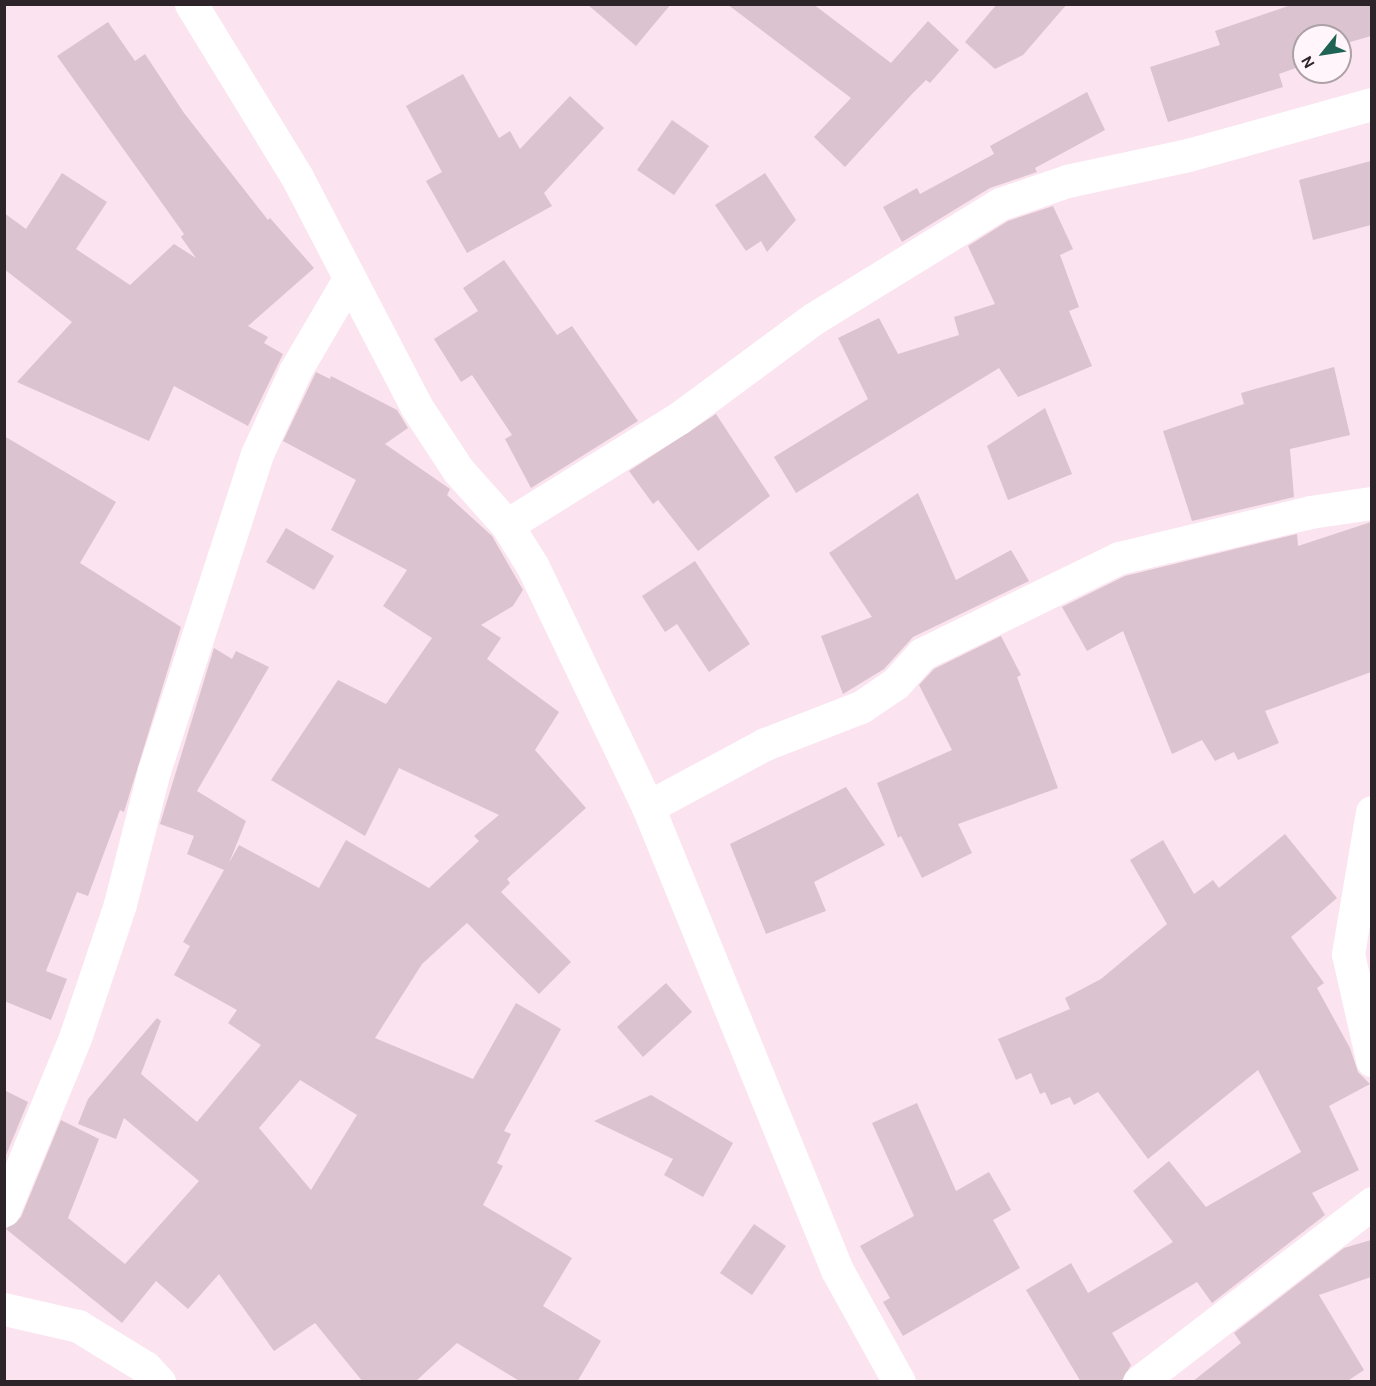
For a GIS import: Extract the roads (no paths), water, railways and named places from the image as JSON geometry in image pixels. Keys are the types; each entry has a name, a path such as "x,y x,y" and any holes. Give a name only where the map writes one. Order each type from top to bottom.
{"street":[{"path":"191,4 297,177 416,406 458,470 507,525 578,656 648,807 837,1270 899,1382"},
{"path":"507,525 679,418 813,319 1000,204 1066,181 1188,155 1371,104"},
{"path":"4,1210 76,1035 120,904 153,771 257,454 295,370 349,279"},
{"path":"648,807 765,744 861,707 896,683 922,654 1119,558 1310,512 1371,503"},
{"path":"1371,812 1348,954 1371,1060"},
{"path":"1139,1382 1371,1203"},
{"path":"4,1309 78,1326 146,1367 159,1382"}]}
